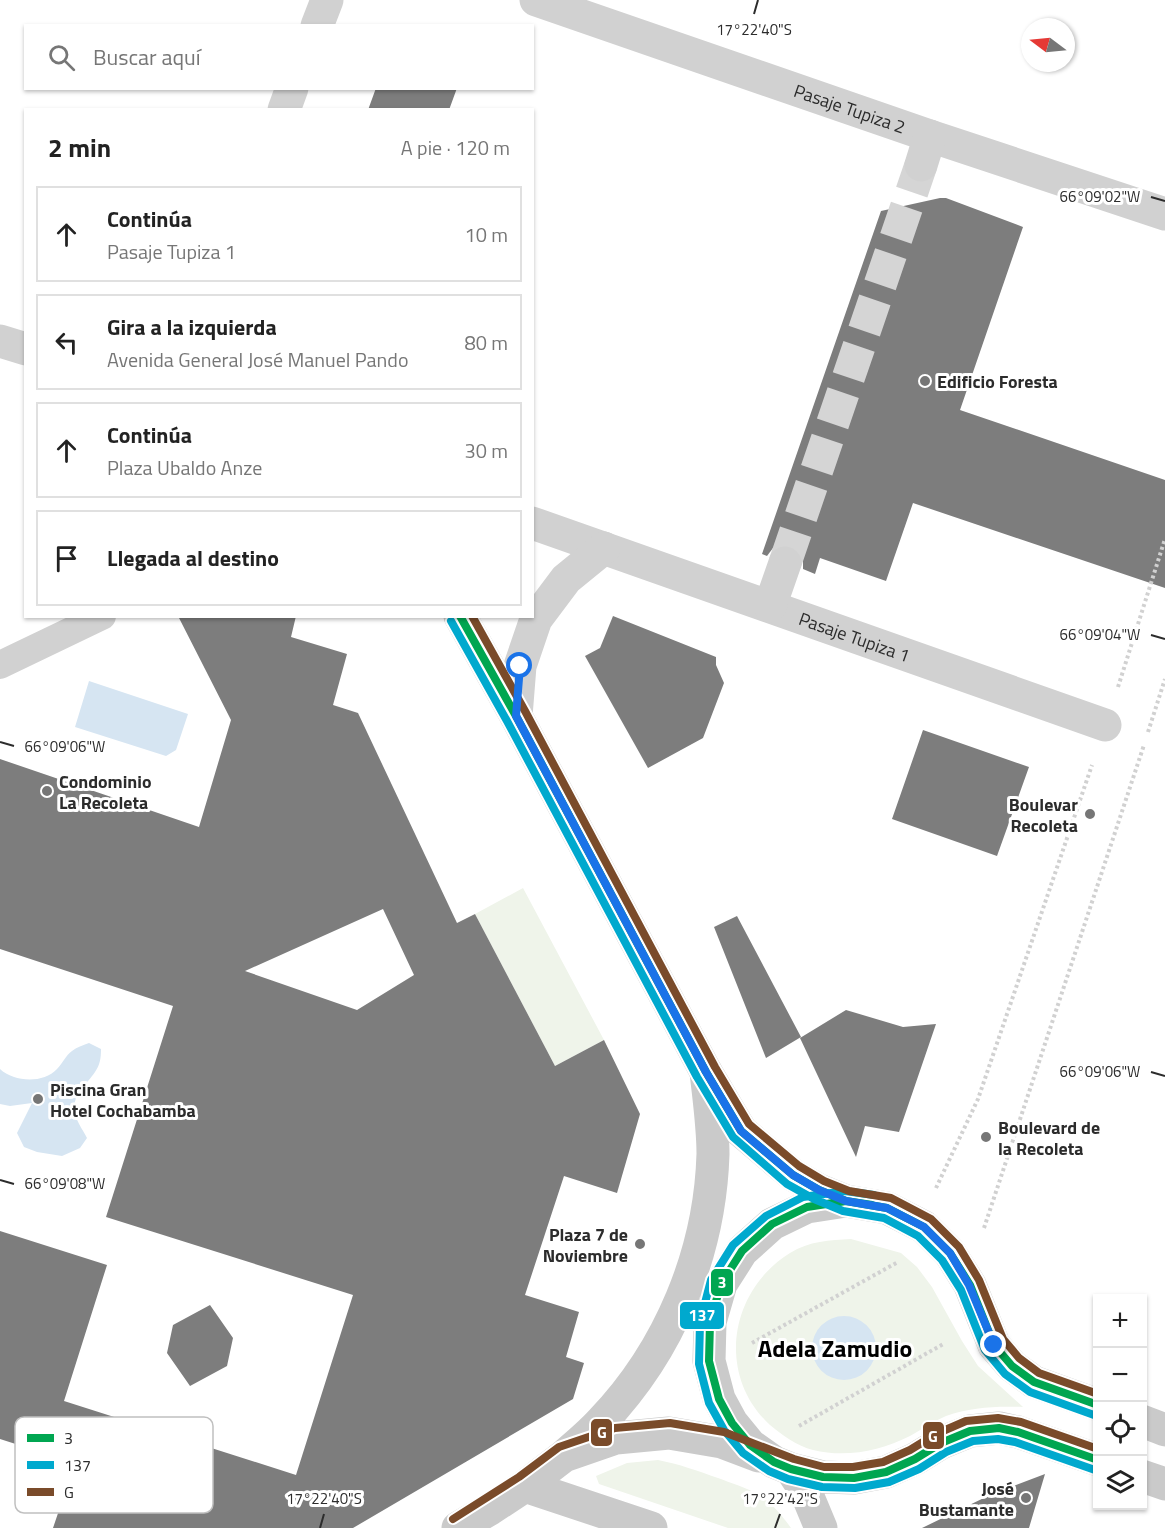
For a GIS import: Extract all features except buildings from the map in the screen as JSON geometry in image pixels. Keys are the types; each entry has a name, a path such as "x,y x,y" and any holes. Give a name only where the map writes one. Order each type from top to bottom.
{"main road":[{"path":"458,1528 525,1486 601,1423 633,1385 668,1329 693,1267 702,1235 709,1195 713,1154 706,1072"},
{"path":"821,1528 806,1492 783,1465 750,1445 732,1423 719,1399 709,1361 710,1322 721,1284 742,1251 772,1224 807,1207 846,1201 887,1208 924,1227 950,1253 969,1285 994,1345 1012,1366 1034,1382 1093,1403"},
{"path":"1147,1423 1165,1430"},
{"path":"564,1456 616,1438 669,1433 722,1442 823,1477 854,1478 886,1472 915,1459 941,1443 970,1431 999,1428 1018,1432 1093,1458"},
{"path":"1147,1477 1165,1484"},
{"path":"525,1486 651,1528"}],"street":[{"path":"318,24 327,0"},
{"name":"Pasaje Tupiza 2","path":"536,0 925,150 1165,214"},
{"path":"285,108 291,90"},
{"path":"0,341 24,348"},
{"name":"Pasaje Tupiza 1","path":"534,524 1105,725"},
{"path":"516,716 520,666 536,619 566,579 604,548"},
{"path":"770,606 785,562"},
{"path":"461,618 706,1072 741,1131 793,1175 819,1190 846,1201"}],"lane":[{"path":"0,665 98,618"}],"path":[{"path":"942,1173 978,1099 1105,725 1165,539"},
{"path":"982,1232 1165,679"},
{"path":"744,1348 899,1261"},
{"path":"790,1430 945,1342"}],"shaded area":[{"path":"523,888 604,1040 555,1066 475,914"},
{"path":"851,1239 901,1253 917,1267 932,1287 978,1366 1023,1407 984,1408 955,1413 887,1446 850,1453 825,1452 801,1446 770,1425 753,1405 742,1382 737,1359 737,1334 743,1311 754,1289 769,1269 790,1253 812,1244"},
{"path":"658,1460 696,1470 738,1485 762,1497 772,1505 791,1528 728,1528 599,1484 596,1476 627,1463"}],"water":[{"path":"89,681 188,714 176,750 166,756 75,727"},
{"name":"Piscina Gran Hotel Cochabamba","path":"89,1043 101,1049 100,1061 95,1072 79,1093 74,1108 77,1120 87,1138 80,1148 62,1156 37,1152 24,1147 17,1133 32,1103 10,1106 0,1104 0,1069 20,1079 44,1077 57,1069 72,1051"},
{"path":"844,1316 856,1318 867,1325 874,1336 876,1348 874,1360 867,1371 856,1378 844,1380 832,1378 821,1371 814,1360 812,1348 814,1336 821,1325 832,1318"}],"tunnel":[{"path":"785,563 921,165"}],"transit line":[{"name":"3","path":"461,618 706,1072 741,1131 793,1175 819,1190 846,1201 887,1208 924,1227 950,1253 970,1285 994,1345 1012,1366 1034,1382 1093,1403"},
{"name":"G","path":"473,618 715,1067 749,1124 799,1166 824,1181 849,1191 891,1198 931,1219 959,1247 979,1280 1003,1339 1019,1358 1039,1373 1093,1392"},
{"name":"137","path":"451,621 507,721 697,1077 733,1137 787,1184 814,1199 843,1211 884,1218 918,1236 942,1260 961,1290 985,1350 1005,1374 1030,1392 1093,1415"},
{"name":"137","path":"874,1195 845,1191 803,1197 766,1216 733,1245 711,1280 700,1322 699,1364 709,1403 724,1430 743,1453 769,1471 788,1479 822,1487 855,1488 889,1482 919,1469 946,1452 973,1441 998,1439 1015,1442 1093,1469"},
{"name":"3","path":"872,1205 846,1201 807,1207 772,1224 742,1251 721,1284 710,1322 709,1361 719,1399 732,1423 750,1445 774,1462 823,1477 854,1478 886,1472 915,1459 941,1443 970,1431 999,1428 1018,1432 1093,1458"},
{"name":"G","path":"453,1519 519,1477 559,1447 615,1428 670,1423 724,1432 794,1459 824,1467 853,1467 883,1462 966,1421 998,1418 1021,1422 1093,1447"}],"place":[{"name":"Edificio Foresta","path":"925,381"},
{"name":"Condominio La Recoleta","path":"47,791"},
{"name":"Boulevar Recoleta","path":"1090,814"},
{"name":"Piscina Gran Hotel Cochabamba","path":"38,1099"},
{"name":"Boulevard de la Recoleta","path":"986,1137"},
{"name":"Plaza 7 de Noviembre","path":"640,1244"},
{"name":"José Bustamante","path":"1026,1498"}],"district":[{"name":"Adela Zamudio","path":"835,1348"}],"route":[{"path":"520,666 516,716 706,1072 741,1131 793,1175 819,1190 846,1201 887,1208 924,1227 950,1253 969,1285 994,1345"}]}
